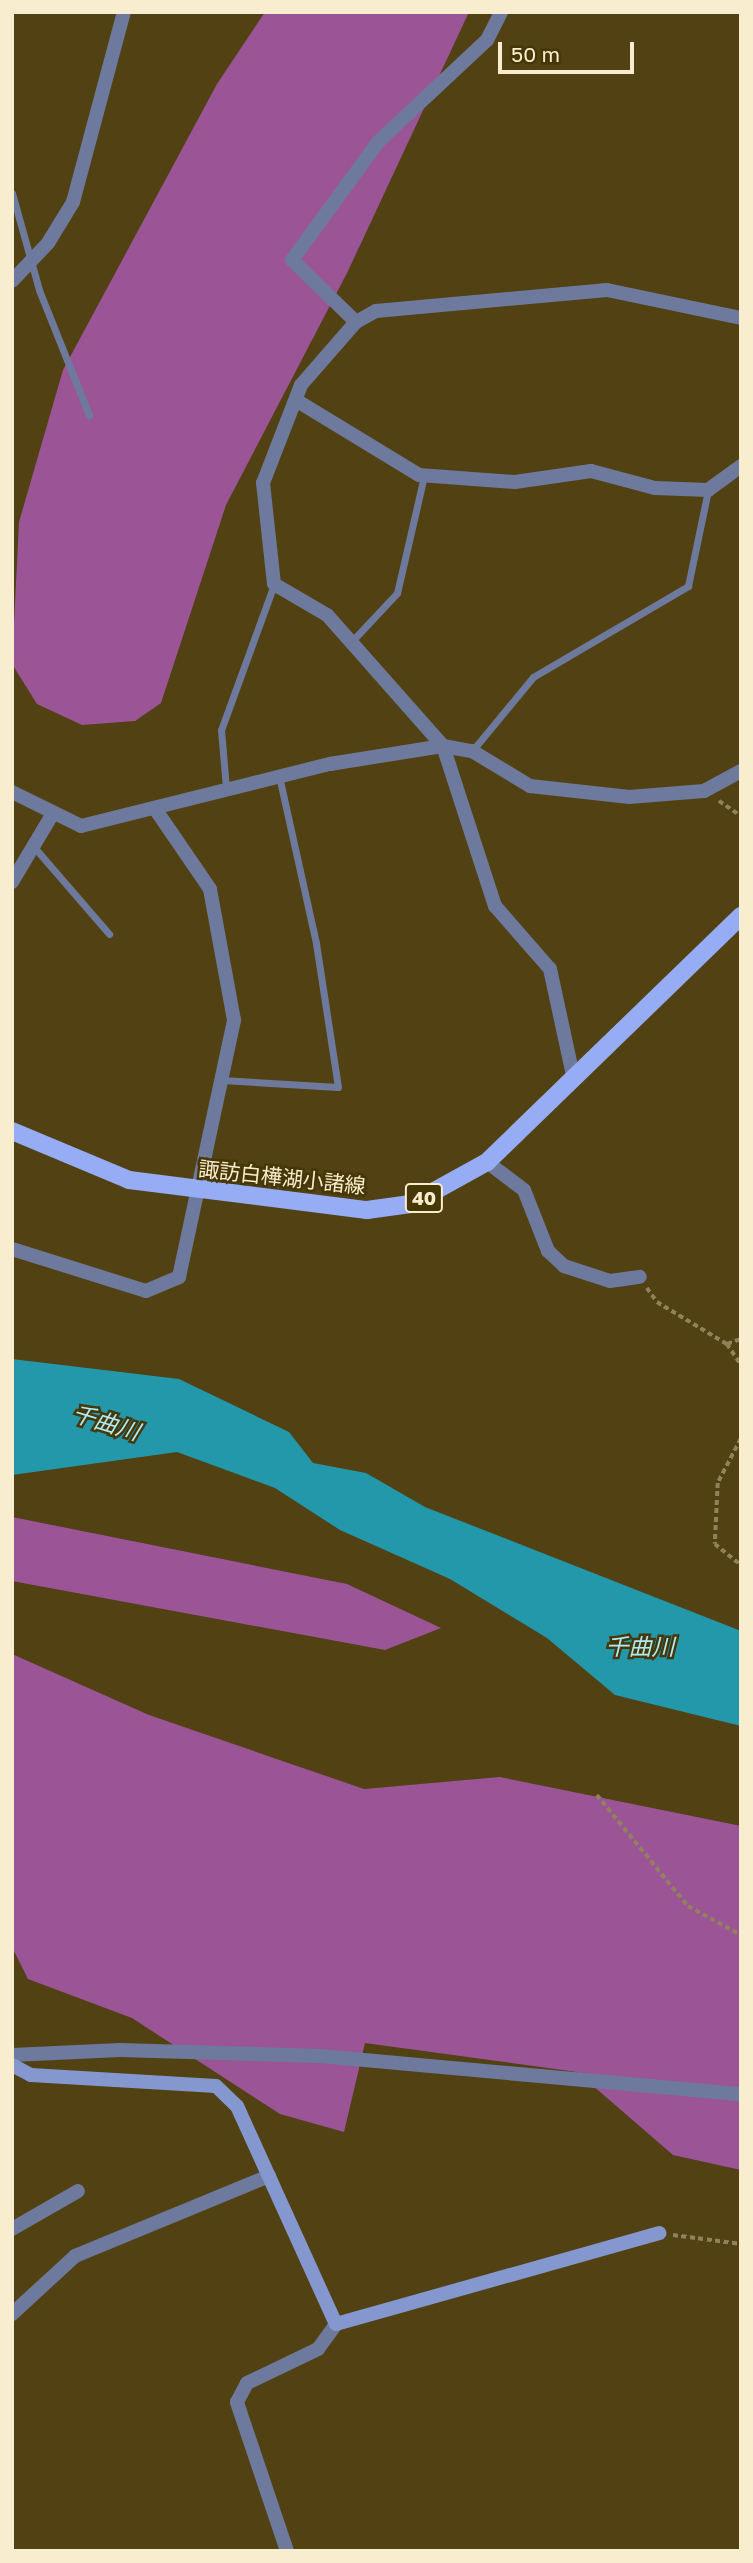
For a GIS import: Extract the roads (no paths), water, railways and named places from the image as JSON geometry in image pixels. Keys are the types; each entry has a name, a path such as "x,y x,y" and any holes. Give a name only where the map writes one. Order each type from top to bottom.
{"main road":[{"name":"諏訪白樺湖小諸線","path":"12,1131 129,1180 201,1193 367,1210 411,1204 487,1162 741,916"}],"street":[{"path":"12,281 33,261 73,202 124,12"},
{"path":"355,323 292,260 378,142 487,40 501,12"},
{"path":"574,1080 550,969 495,905 443,746 353,640 327,615 274,584 263,483 299,402 301,385 355,323 376,311 607,290 741,318"},
{"path":"299,402 424,476 515,482 591,471 655,488 708,490 741,466"},
{"path":"12,792 52,815 81,826 156,810 226,788 279,776 443,746 472,751 530,786 629,797 704,791 741,771"},
{"path":"12,1249 146,1291 179,1277 201,1193 234,1020 210,889 156,810"},
{"path":"12,882 52,815"},
{"path":"487,1162 524,1190 548,1251 564,1266 610,1281 640,1277"},
{"path":"12,2054 320,2056 741,2094"},
{"path":"12,2065 32,2076 216,2086 237,2106 337,2324"},
{"path":"12,2314 75,2256 269,2176"},
{"path":"12,2229 78,2191"},
{"path":"286,2551 237,2402 247,2383 318,2349 337,2324 659,2233"}],"lane":[{"path":"12,193 33,261 89,415"},
{"path":"353,640 397,593 424,476"},
{"path":"472,751 533,677 688,586 708,490"},
{"path":"226,788 221,730 274,584"},
{"path":"222,1080 338,1087 316,943 279,776"},
{"path":"34,847 109,934"}],"water":[{"name":"千曲川","path":"12,1359 179,1379 289,1432 313,1463 366,1473 425,1507 741,1631 741,1726 615,1695 547,1638 450,1579 340,1530 275,1488 177,1452 12,1475"}]}
